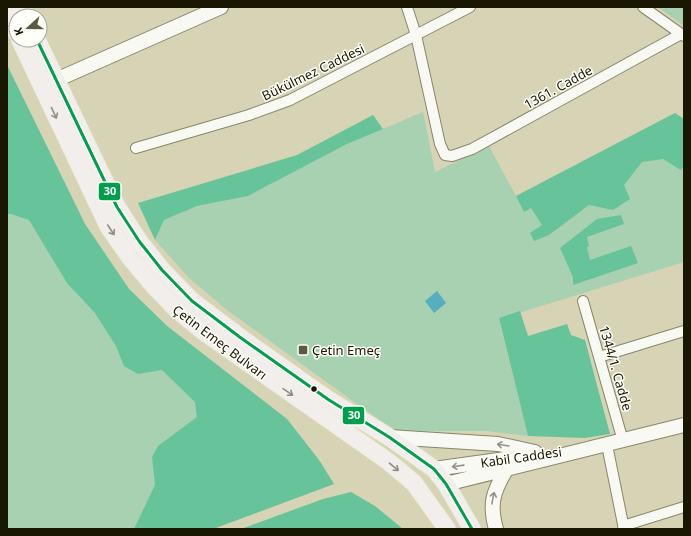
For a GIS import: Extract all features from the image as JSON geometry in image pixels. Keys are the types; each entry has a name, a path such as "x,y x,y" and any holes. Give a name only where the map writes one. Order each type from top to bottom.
{"main road":[{"path":"49,83 221,7"},
{"name":"Çetin Emeç Bulvarı","path":"25,48 49,83 117,207 139,241 162,270 192,300 241,338 329,400 389,437 434,469 446,484 472,529"},
{"name":"Çetin Emeç Bulvarı","path":"39,48 49,83 108,226 131,259 153,285 176,309 204,332 389,462 414,483 427,499 447,529"},
{"name":"Kabil Caddesi","path":"446,484 684,425"},
{"path":"389,437 498,444 541,454"},
{"name":"Kabil Caddesi","path":"434,469 607,445"},
{"path":"414,483 434,469"},
{"path":"496,529 492,502 496,486 506,470"},
{"path":"427,499 446,484"}],"street":[{"path":"407,7 416,35"},
{"name":"Bükülmez Caddesi","path":"136,148 242,118 290,100 470,7"},
{"path":"643,7 682,35"},
{"name":"1361. Cadde","path":"416,35 440,144 445,155 452,156 472,149 682,35"},
{"name":"1344/1. Cadde","path":"583,301 623,441"},
{"path":"599,357 684,331"},
{"path":"607,445 624,527 684,506"}],"green space":[{"path":"658,7 684,7 684,26"},
{"path":"7,65 85,224 129,289 167,326 287,419 319,460 334,484 213,529 7,529"},
{"path":"7,65 85,224 129,289 167,326 287,419 319,460 334,484 213,529 134,529 155,485 152,457 158,446 197,417 195,402 162,370 138,374 124,366 116,346 95,313 67,283 29,220 7,214"},
{"path":"423,112 435,172 489,146 516,196 675,113 684,119 684,262 499,319 528,436 486,431 396,431 227,310 189,278 155,240 164,220 197,206 248,196 347,144"},
{"path":"675,113 684,119 684,165 681,170 663,159 642,162 624,185 630,199 613,210 589,205 549,235 534,241 530,233 542,225 531,208 524,212 516,196"},
{"path":"373,115 383,129 347,144 248,196 197,206 164,220 155,240 138,203 297,155"},
{"path":"621,215 624,224 587,237 589,246 587,247 590,260 631,246 638,263 573,285 573,277 560,248 597,219"},
{"path":"520,311 528,336 567,324 571,335 585,340 610,434 585,438 528,436 499,318"},
{"path":"351,492 375,506 403,529 241,529 323,499"}],"water":[{"path":"437,291 446,303 434,313 425,301"}],"transit line":[{"name":"30","path":"41,48 117,207 139,241 162,270 192,301 241,338 329,400 389,437 434,469 446,484 472,529"}],"place":[{"name":"Çetin Emeç","path":"303,350"}]}
